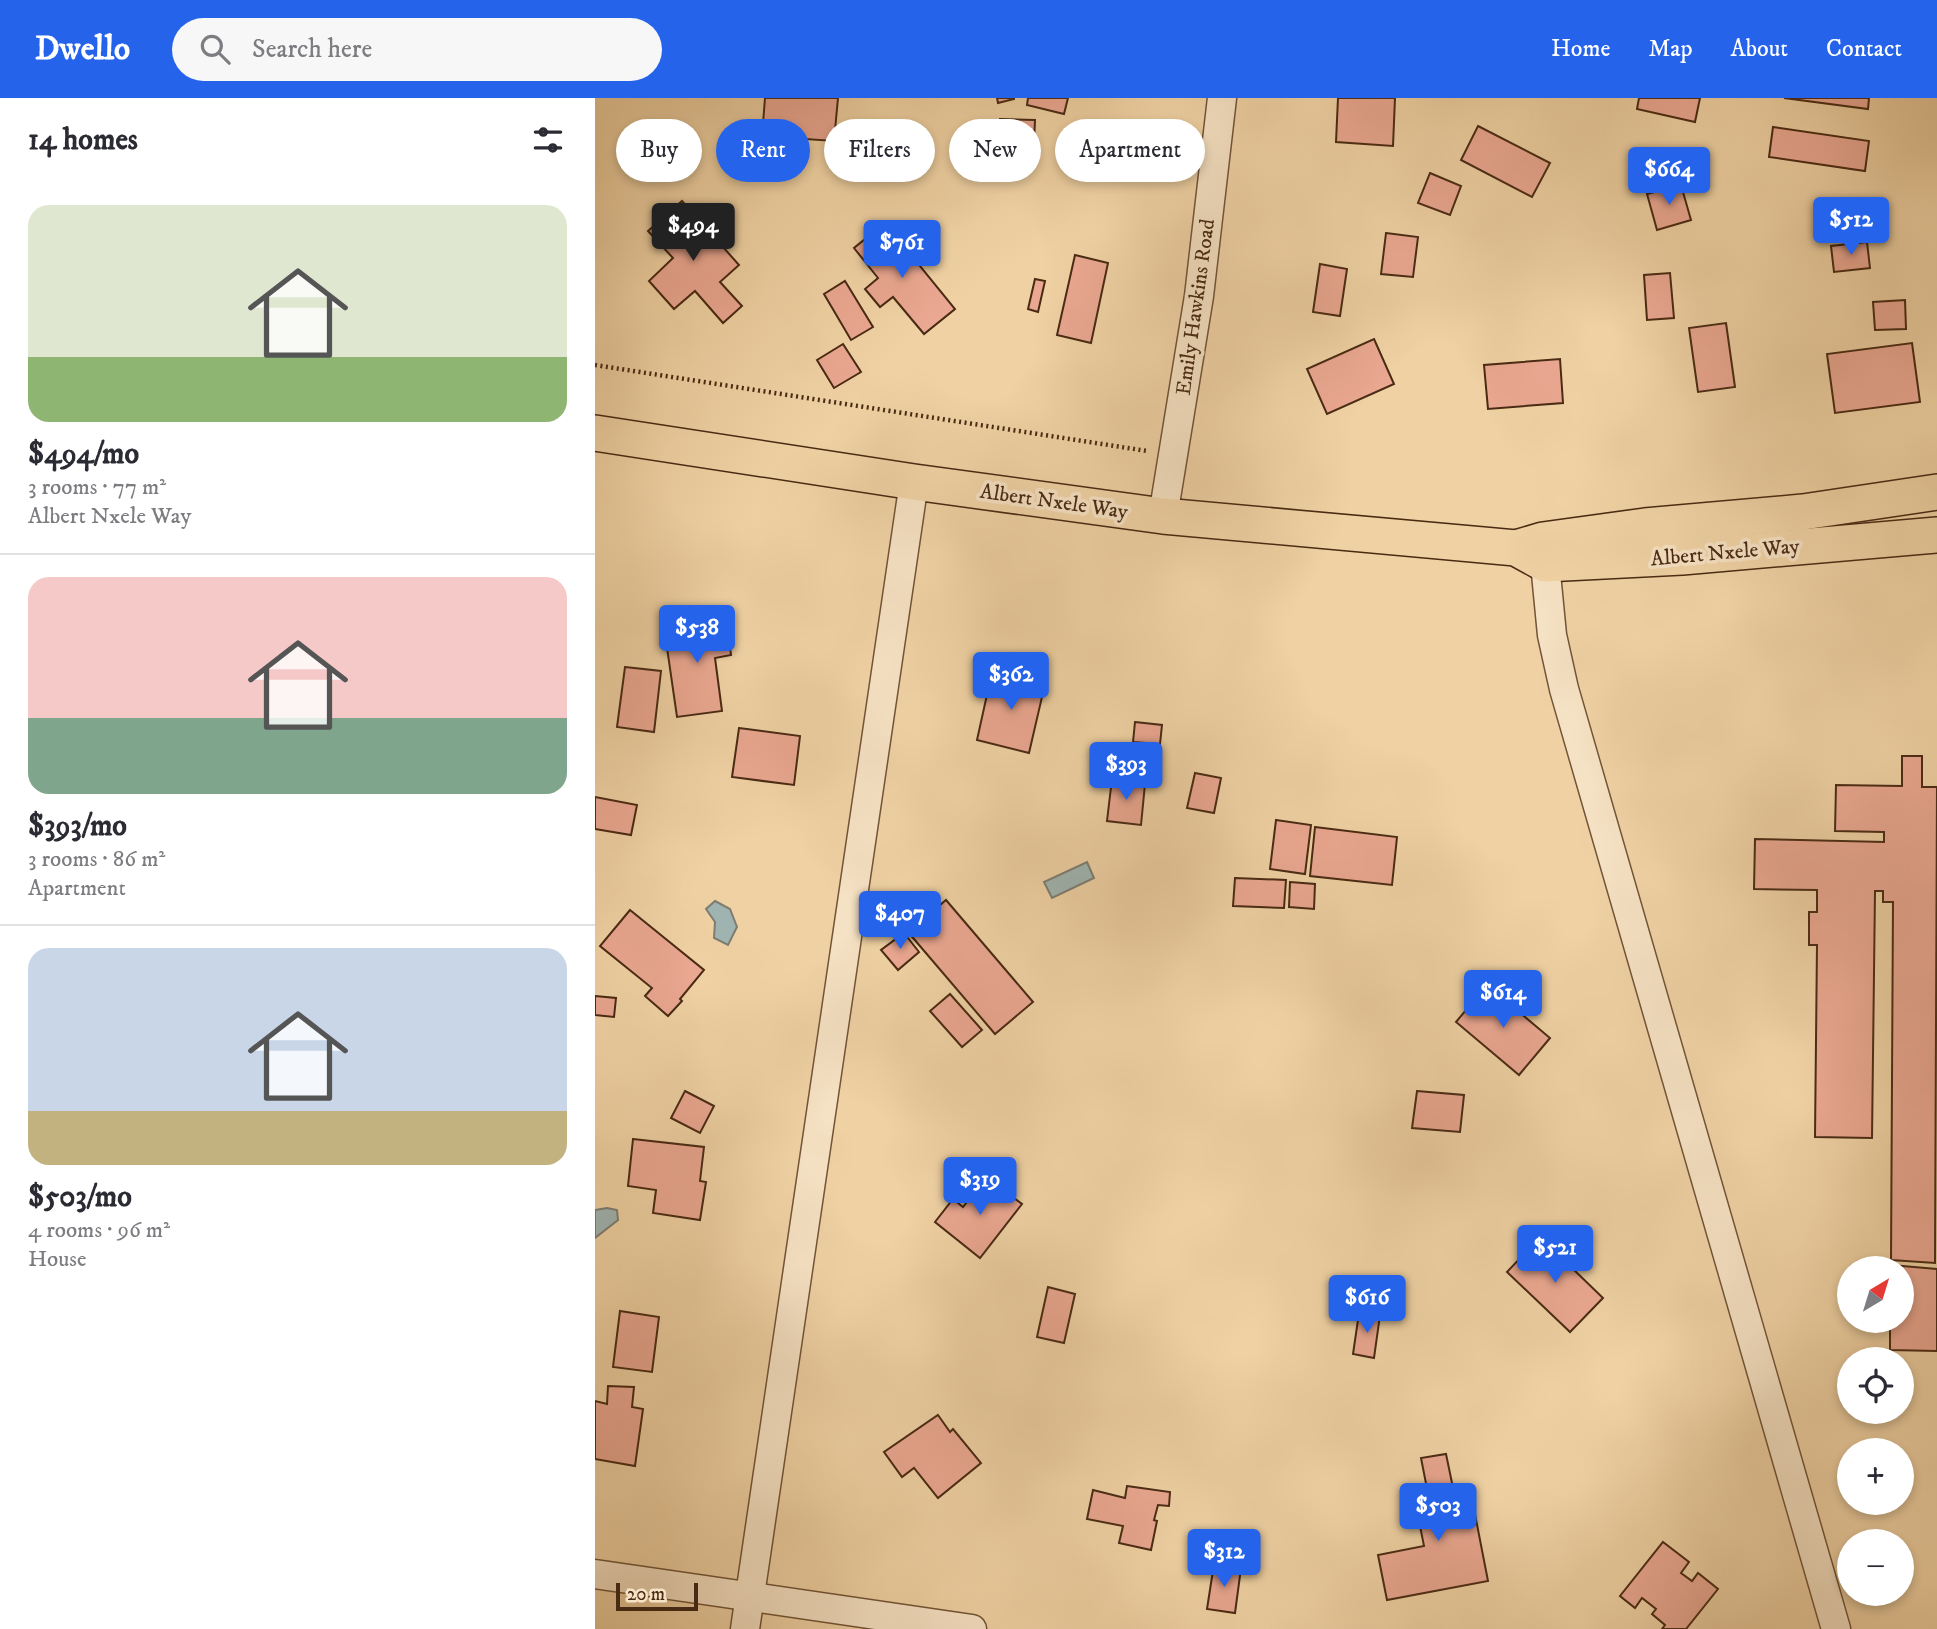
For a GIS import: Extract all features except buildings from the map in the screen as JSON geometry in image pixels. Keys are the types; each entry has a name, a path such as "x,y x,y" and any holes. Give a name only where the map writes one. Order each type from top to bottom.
{"main road":[{"name":"Albert Nxele Way","path":"595,433 914,482 1163,516 1535,551 1682,557 1937,535"},
{"name":"Albert Nxele Way","path":"1535,551 1645,526 1803,512 1937,492"}],"street":[{"name":"Emily Hawkins Road","path":"1163,516 1199,296 1222,98"},
{"path":"745,1629 914,482"},
{"path":"1535,551 1564,689 1836,1629"},
{"path":"595,1574 972,1629"}],"path":[{"path":"595,365 1173,455"}],"shaded area":[{"path":"1087,862 1094,878 1052,898 1044,882"},
{"path":"715,901 730,909 737,927 728,945 714,938 715,922 706,909"},
{"path":"595,1210 617,1210 618,1220 595,1238"}]}
